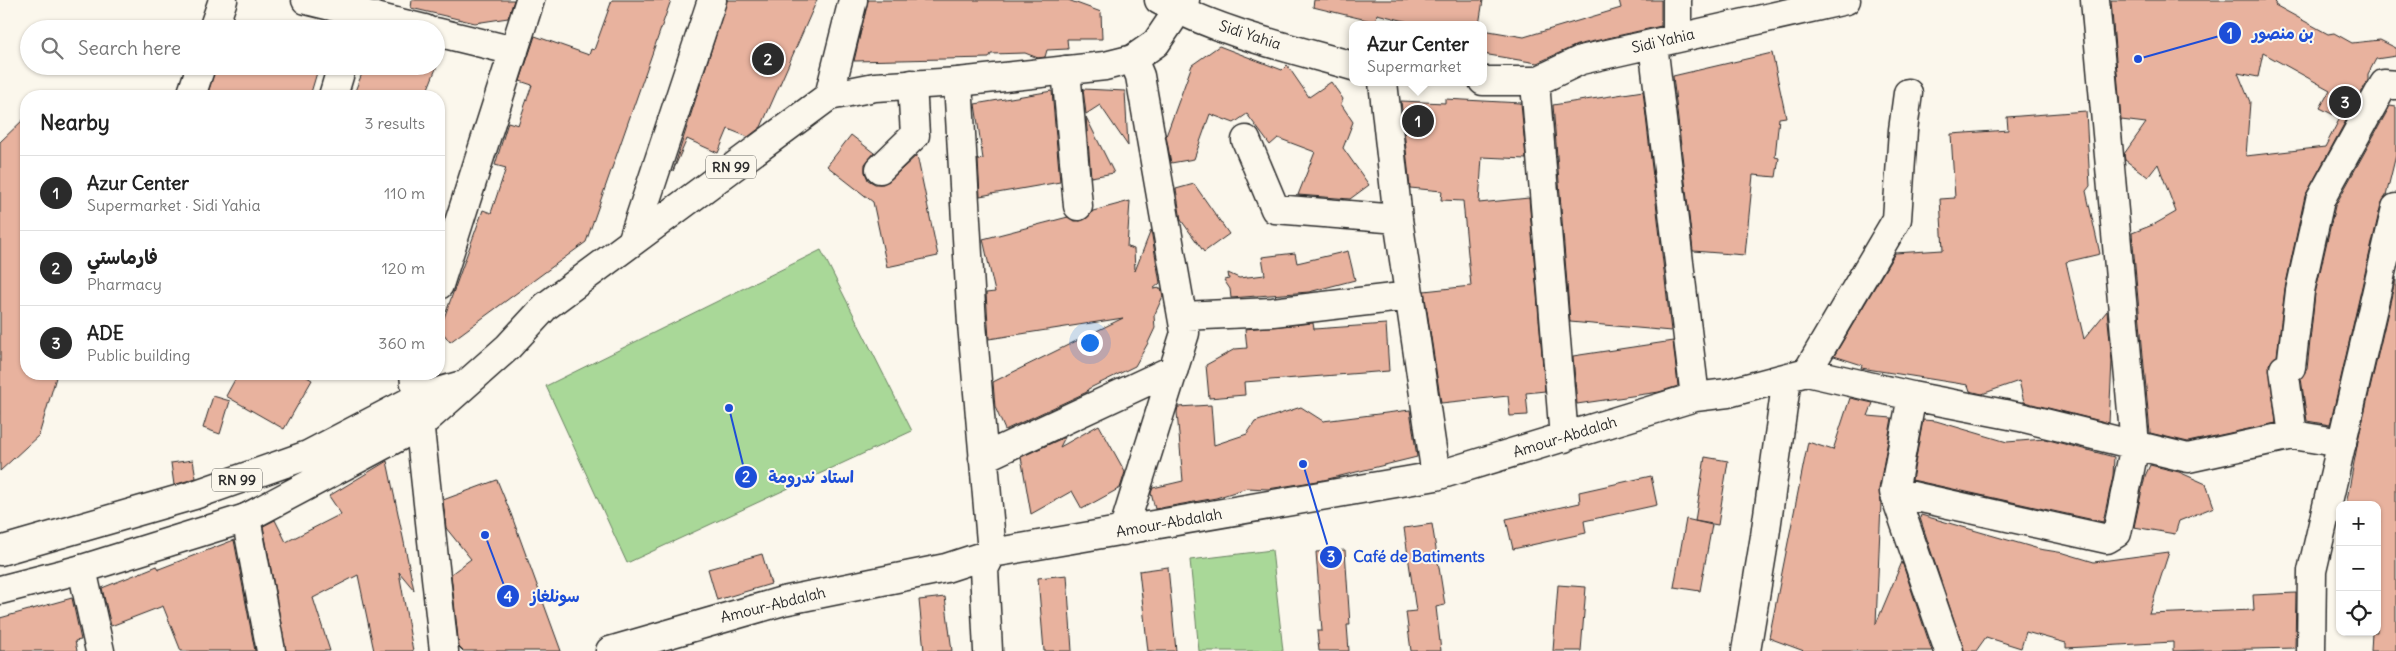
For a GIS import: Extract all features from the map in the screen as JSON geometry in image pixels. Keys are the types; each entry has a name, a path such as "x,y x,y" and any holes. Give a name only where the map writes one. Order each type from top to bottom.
{"street":[{"path":"216,20 223,0"},
{"path":"306,0 388,20"},
{"path":"445,266 530,0"},
{"path":"634,240 712,0"},
{"path":"828,96 853,0"},
{"path":"1677,0 1665,41 1695,397"},
{"name":"Sidi Yahia","path":"1487,81 1537,81 1582,60 1813,3 1846,0"},
{"path":"1894,492 2107,539 2117,533 2135,446 2095,0"},
{"name":"RN 99","path":"0,590 82,569 246,518 419,426 508,347 546,306 828,96 875,86 958,82 1105,66 1133,59 1156,43 1174,3"},
{"name":"Sidi Yahia","path":"1174,3 1299,51 1349,65"},
{"path":"445,34 514,51"},
{"path":"1123,531 1186,333 1140,76 1133,59"},
{"path":"1066,70 1078,206"},
{"path":"193,90 198,75"},
{"path":"335,90 339,75"},
{"path":"1537,81 1536,95 1564,438"},
{"path":"958,82 972,324 992,553 984,569 988,651"},
{"path":"880,169 915,135 912,84"},
{"path":"2293,435 2284,369 2291,367 2300,292 2320,200 2384,84 2396,85"},
{"path":"1384,86 1398,219 1436,476"},
{"path":"1746,651 1765,536 1797,375 1897,219 1903,130 1908,93"},
{"path":"1246,140 1275,209 1398,219"},
{"path":"2310,651 2312,572 2396,208"},
{"path":"1182,316 1273,312 1410,296"},
{"path":"984,458 1174,369"},
{"path":"1797,375 2020,417 2188,458 2293,435 2342,443"},
{"name":"Amour-Abdalah","path":"610,651 783,601 946,568 992,553 1436,476 1695,397 1728,393 1797,375"},
{"name":"RN 99","path":"0,550 194,495 308,455 416,386 465,384"},
{"path":"416,386 444,651"},
{"path":"1912,396 1894,492 1949,651"},
{"path":"246,518 271,651"},
{"path":"82,569 100,651"}],"green space":[{"path":"821,250 912,431 627,563 546,386"},
{"path":"1272,550 1283,651 1199,651 1190,560"}],"building":[{"path":"412,0 514,0 508,18 475,23 411,8"},
{"path":"612,0 671,0 586,242 450,342 445,336 445,315 483,210 491,213 506,168 495,165 508,122 518,125 532,85 520,81 535,36 589,55 591,49 594,50"},
{"path":"727,0 817,0 761,127 748,137 728,129 718,153 687,139 673,171"},
{"path":"868,0 1068,0 1101,12 1102,39 1067,39 1068,49 1047,50 1045,57 1038,58 1025,53 991,54 989,58 854,61"},
{"path":"1314,0 1483,0 1480,21 1405,21 1377,14 1375,21 1371,21 1313,7"},
{"path":"1619,0 1661,0 1661,26 1577,45 1537,63 1487,55 1487,31 1524,37 1621,8"},
{"path":"2111,0 2276,0 2275,5 2328,34 2334,33 2352,43 2380,40 2396,48 2396,56 2376,59 2368,74 2368,80 2305,196 2285,288 2277,356 2269,364 2276,423 2188,442 2150,433 2132,233 2155,224 2176,212 2158,164 2148,177 2125,160 2124,154 2146,123 2121,120","holes":["2263,53 2330,90 2320,108 2340,118 2325,147 2246,156 2250,102 2238,73 2258,77"]},
{"path":"1219,46 1282,70 1287,65 1309,97 1331,82 1343,99 1341,104 1353,122 1343,148 1369,185 1350,199 1298,195 1315,152 1278,138 1270,145 1247,114 1234,123 1210,114 1194,159 1171,163 1166,136 1192,65"},
{"path":"1772,53 1786,117 1779,118 1775,157 1779,158 1776,177 1753,175 1745,255 1693,251 1673,76"},
{"path":"213,75 316,75 312,90 209,90"},
{"path":"361,75 433,75 427,90 355,90"},
{"path":"1083,89 1125,91 1128,146 1100,105 1086,114"},
{"path":"1052,91 1060,182 980,196 978,160 983,159 975,104"},
{"path":"1643,91 1671,331 1570,322 1553,105"},
{"path":"1445,99 1521,103 1526,159 1482,157 1479,203 1529,198 1545,391 1526,393 1528,415 1510,416 1508,396 1441,403 1424,291 1471,286 1463,201 1441,200 1442,191 1410,188 1401,101 1445,103"},
{"path":"2390,106 2396,107 2396,155 2386,196 2381,204 2330,425 2307,421 2301,378 2307,369 2315,294 2335,206"},
{"path":"2086,111 2090,186 2086,191 2100,254 2066,262 2084,339 2107,311 2112,361 2109,423 2024,402 2019,381 1982,394 1970,391 1968,385 1861,368 1862,365 1834,356 1895,253 1943,250 1940,199 1955,198 1951,134 2008,130 2007,117"},
{"path":"1086,117 1114,173 1091,177"},
{"path":"20,123 20,380 55,380 39,435 0,471 0,142"},
{"path":"851,135 874,153 865,164 865,172 868,180 875,184 883,184 890,180 917,155 938,256 887,267 873,202 827,166"},
{"path":"1194,184 1229,234 1204,252 1181,220 1176,189"},
{"path":"1130,201 1127,247 1134,249 1135,271 1151,230 1160,283 1153,289 1161,288 1163,296 1154,316 1155,328 1148,343 1135,366 1088,389 1087,392 1005,430 995,407 993,382 1123,318 989,339 986,293 995,292 983,239 1068,217 1080,221 1087,218 1093,211"},
{"path":"1348,251 1355,280 1309,292 1231,298 1230,289 1224,280 1229,279 1228,273 1239,278 1265,275 1262,257 1295,253 1297,263"},
{"path":"2396,277 2396,651 2371,651 2372,636 2381,636 2381,501 2347,501 2359,436"},
{"path":"1313,323 1314,329 1386,324 1389,371 1244,382 1245,395 1209,398 1206,365 1235,349 1247,348 1245,329"},
{"path":"1673,341 1678,386 1659,392 1577,404 1573,356"},
{"path":"235,380 312,380 284,429 226,396"},
{"path":"213,396 230,401 220,434 203,428"},
{"path":"1850,398 1873,403 1868,416 1892,418 1879,489 1881,503 1876,624 1902,562 1932,651 1804,651 1769,638 1808,442 1833,450"},
{"path":"1211,405 1214,445 1247,434 1255,422 1301,407 1323,421 1410,410 1417,457 1324,480 1268,489 1247,488 1216,498 1155,509 1151,493 1153,488 1183,481 1178,407"},
{"path":"1923,420 1936,421 2007,442 2045,439 2114,457 2113,476 2103,522 1912,480"},
{"path":"1099,425 1125,472 1120,488 1082,509 1072,491 1031,514 1021,457 1065,437 1060,447"},
{"path":"1705,457 1728,461 1718,525 1695,521"},
{"path":"193,460 196,478 174,485 171,463"},
{"path":"387,461 414,590 399,572 413,651 374,651 358,575 313,598 330,651 286,651 263,526 275,520 286,542 341,514 329,496"},
{"path":"2150,465 2179,472 2206,484 2214,507 2179,521 2175,534 2134,527 2145,476"},
{"path":"1651,476 1657,505 1584,521 1586,533 1513,549 1506,519 1580,503 1579,492"},
{"path":"497,480 561,651 463,651 459,647 451,574 471,559 446,528 443,500"},
{"path":"1921,515 2039,549 2064,553 2094,562 2169,552 2149,614 2254,610 2253,595 2296,593 2295,648 2173,651 2173,642 2066,648 2066,643 2026,632 2021,648 1986,637 1976,651 1964,651 1920,518"},
{"path":"1686,519 1712,525 1700,591 1674,587"},
{"path":"1432,524 1445,605 1436,607 1441,651 1411,651 1406,612 1416,611 1404,528"},
{"path":"234,540 255,651 181,651 163,606 111,626 102,588 157,566 159,569"},
{"path":"1345,550 1350,625 1347,625 1349,651 1319,651 1317,631 1322,631 1316,552"},
{"path":"762,554 771,584 717,600 708,569"},
{"path":"1168,567 1176,651 1148,651 1139,571"},
{"path":"1067,575 1072,651 1044,651 1038,578"},
{"path":"1558,585 1586,587 1581,651 1553,651"},
{"path":"945,597 952,651 924,651 919,600"},
{"path":"72,598 81,640 75,641 77,651 0,651 0,618"}],"place":[{"name":"فارماستي","path":"768,59"},
{"name":"بن منصور","path":"2138,59"},
{"name":"ADE","path":"2345,102"},
{"name":"Azur Center","path":"1418,121"},
{"name":"استاد ندرومة","path":"729,408"},
{"name":"Café de Batiments","path":"1303,464"},
{"name":"سونلغاز","path":"485,535"}]}
